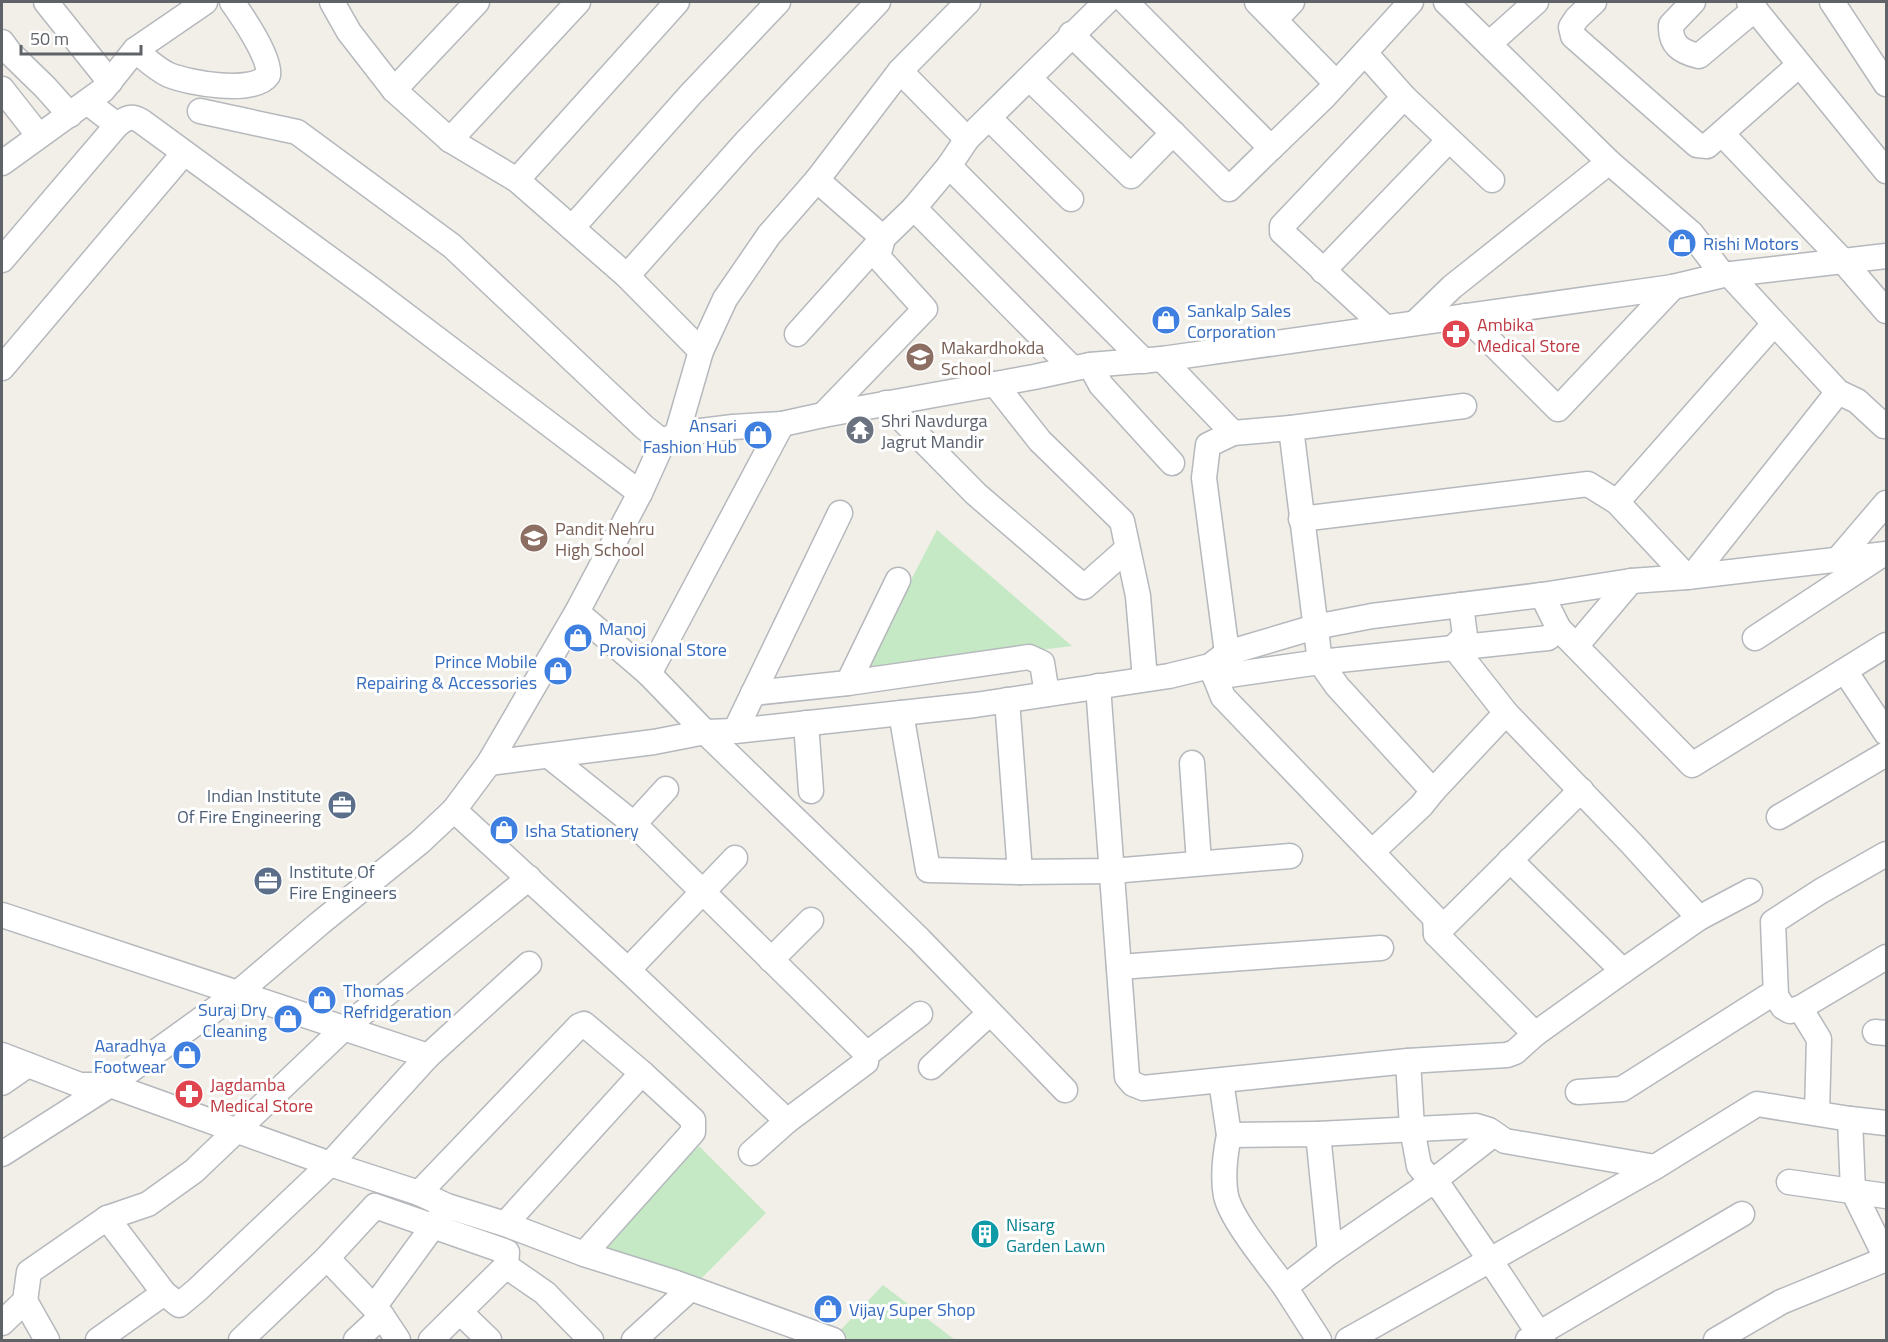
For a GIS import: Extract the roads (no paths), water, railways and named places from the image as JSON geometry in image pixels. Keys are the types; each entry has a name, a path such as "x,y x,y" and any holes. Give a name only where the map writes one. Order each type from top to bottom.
{"street":[{"path":"46,2 110,82"},
{"path":"2,163 103,90 135,50 205,2"},
{"path":"135,50 160,70 186,80 221,85 258,84 268,75 268,65 247,23 232,2"},
{"path":"332,2 350,32 394,90 450,140 517,180 627,276 701,351"},
{"path":"394,90 477,2"},
{"path":"450,140 578,2"},
{"path":"517,180 677,2"},
{"path":"572,228 690,95 778,2"},
{"path":"627,276 744,144 878,2"},
{"path":"2,1154 110,1084 238,992 420,842 454,810 489,763 577,612 670,438 701,351 725,299 770,235 817,180 900,71 968,2"},
{"path":"797,334 883,238 914,208 949,166 967,139 1106,2"},
{"path":"1126,2 1271,148"},
{"path":"1257,2 1336,83"},
{"path":"1275,20 1292,2"},
{"path":"1071,34 1229,189 1325,96 1411,2"},
{"path":"1446,2 1610,162 1690,233 1726,275 1838,392 1857,401 1884,426"},
{"path":"1489,44 1536,2"},
{"path":"1594,2 1571,27 1573,36 1702,147 1707,146 1799,65"},
{"path":"1692,2 1671,25 1670,35 1676,44 1687,53 1699,56 1752,5 1887,171"},
{"path":"1833,2 1887,84"},
{"path":"2,42 10,53 45,87 78,109 117,125"},
{"path":"1365,53 1404,97 1492,180"},
{"path":"900,71 967,139"},
{"path":"1030,79 1131,176 1173,133"},
{"path":"2,89 39,136"},
{"path":"1385,327 1282,232 1282,226 1404,97"},
{"path":"200,111 297,132 452,246 636,419 670,438 733,427 782,424 1081,366 1153,360 1673,287 1726,275 1887,255"},
{"path":"2,260 117,125 127,118 135,117 381,296 640,493"},
{"path":"989,118 1071,199"},
{"path":"1323,271 1449,140"},
{"path":"1729,141 1843,261 1887,311"},
{"path":"2,368 184,153"},
{"path":"1414,323 1452,287 1497,250 1610,162"},
{"path":"949,166 1233,433"},
{"path":"817,180 883,238"},
{"path":"914,208 1101,385 1172,463"},
{"path":"823,415 925,309 878,256 883,238"},
{"path":"1465,316 1558,409 1673,287"},
{"path":"1617,502 1774,324"},
{"path":"995,384 1040,441 1122,521 1138,596 1145,679"},
{"path":"1690,576 1838,392"},
{"path":"886,404 976,494 1084,587 1128,549"},
{"path":"1464,406 1233,433 1208,445 1204,478 1217,665 1223,697 1435,918 1436,934 1525,1043"},
{"path":"649,674 782,424"},
{"path":"1291,428 1320,662 1336,686 1432,791"},
{"path":"1301,519 1588,484 1617,502 1690,576"},
{"path":"1839,558 1887,503"},
{"path":"735,731 840,513"},
{"path":"1217,665 1315,627 1372,616 1542,595 1631,581 1884,555"},
{"path":"1755,638 1884,555"},
{"path":"849,683 898,580"},
{"path":"1576,646 1631,581"},
{"path":"1542,595 1559,629 1692,765 1887,645"},
{"path":"1454,647 1465,636 1461,605"},
{"path":"577,612 649,674 705,732 919,939 1065,1090"},
{"path":"489,763 654,742 705,732 735,731 1007,700 1145,679 1217,665 1320,662 1548,638 1559,629"},
{"path":"1454,647 1506,713 1581,790 1699,918"},
{"path":"753,693 849,683 1029,657 1042,663 1047,694"},
{"path":"1845,670 1887,733"},
{"path":"1098,686 1127,1077 1133,1084 1143,1088 1408,1061 1507,1055 1623,970 1699,918 1750,891"},
{"path":"1007,700 1020,872"},
{"path":"901,713 928,870 1112,871 1290,856"},
{"path":"1372,852 1421,806 1432,791 1506,713"},
{"path":"806,723 811,791"},
{"path":"1779,816 1887,754"},
{"path":"549,756 634,824 867,1054"},
{"path":"1192,763 1199,863"},
{"path":"634,824 666,789"},
{"path":"1436,934 1581,790"},
{"path":"454,810 628,970 787,1121"},
{"path":"1887,854 1821,891 1773,922 1776,996 1783,1007 1790,1011 1800,1008 1887,957"},
{"path":"628,970 735,858"},
{"path":"1510,860 1623,970"},
{"path":"47,1341 25,1301 29,1272 107,1218 148,1204 194,1171 344,1029 529,878"},
{"path":"2,915 428,1056"},
{"path":"771,960 811,920"},
{"path":"1119,967 1381,948"},
{"path":"107,1218 164,1293 179,1305 330,1164 428,1056 529,964"},
{"path":"1578,1092 1622,1089 1767,997 1776,996"},
{"path":"1800,1008 1819,1039 1817,1113"},
{"path":"931,1067 990,1012"},
{"path":"751,1153 787,1121 866,1062 867,1054 920,1014"},
{"path":"419,1193 579,1026 584,1024 693,1120 693,1132 584,1254"},
{"path":"2,1055 80,1085 110,1084 330,1164 419,1193 441,1216 506,1259 544,1293 591,1341"},
{"path":"1408,1061 1412,1128 1419,1166 1442,1190 1490,1260 1536,1339 1742,1214"},
{"path":"2,1083 28,1065"},
{"path":"431,1341 460,1312 506,1259 511,1226 642,1073"},
{"path":"1221,1081 1229,1135 1224,1173 1226,1197 1236,1218 1285,1287 1318,1341"},
{"path":"1348,1341 1655,1167 1757,1104 1887,1123"},
{"path":"1716,1341 1781,1302 1887,1258 1853,1191 1850,1119"},
{"path":"1229,1135 1318,1134 1476,1126 1505,1141 1655,1167"},
{"path":"1318,1134 1330,1252"},
{"path":"1285,1287 1330,1252 1432,1182 1494,1134"},
{"path":"1789,1182 1887,1196"},
{"path":"241,1341 327,1258 375,1206 511,1226 584,1254 690,1289 799,1335 833,1341"},
{"path":"356,1341 441,1216"},
{"path":"327,1258 378,1311 398,1341"},
{"path":"634,1341 690,1289"},
{"path":"98,1341 164,1293"},
{"path":"2,1323 25,1301"},
{"path":"460,1312 489,1341"}],"place":[{"name":"Rishi Motors","path":"1682,243"},
{"name":"Sankalp Sales Corporation","path":"1166,320"},
{"name":"Ambika Medical Store","path":"1456,334"},
{"name":"Makardhokda School","path":"920,357"},
{"name":"Shri Navdurga Jagrut Mandir","path":"860,430"},
{"name":"Ansari Fashion Hub","path":"758,435"},
{"name":"Pandit Nehru High School","path":"534,538"},
{"name":"Manoj Provisional Store","path":"578,638"},
{"name":"Prince Mobile Repairing & Accessories","path":"558,671"},
{"name":"Indian Institute Of Fire Engineering","path":"342,805"},
{"name":"Isha Stationery","path":"504,830"},
{"name":"Institute Of Fire Engineers","path":"268,881"},
{"name":"Thomas Refridgeration","path":"322,1000"},
{"name":"Suraj Dry Cleaning","path":"288,1019"},
{"name":"Aaradhya Footwear","path":"187,1055"},
{"name":"Jagdamba Medical Store","path":"189,1094"},
{"name":"Nisarg Garden Lawn","path":"985,1234"},
{"name":"Vijay Super Shop","path":"828,1309"}]}
